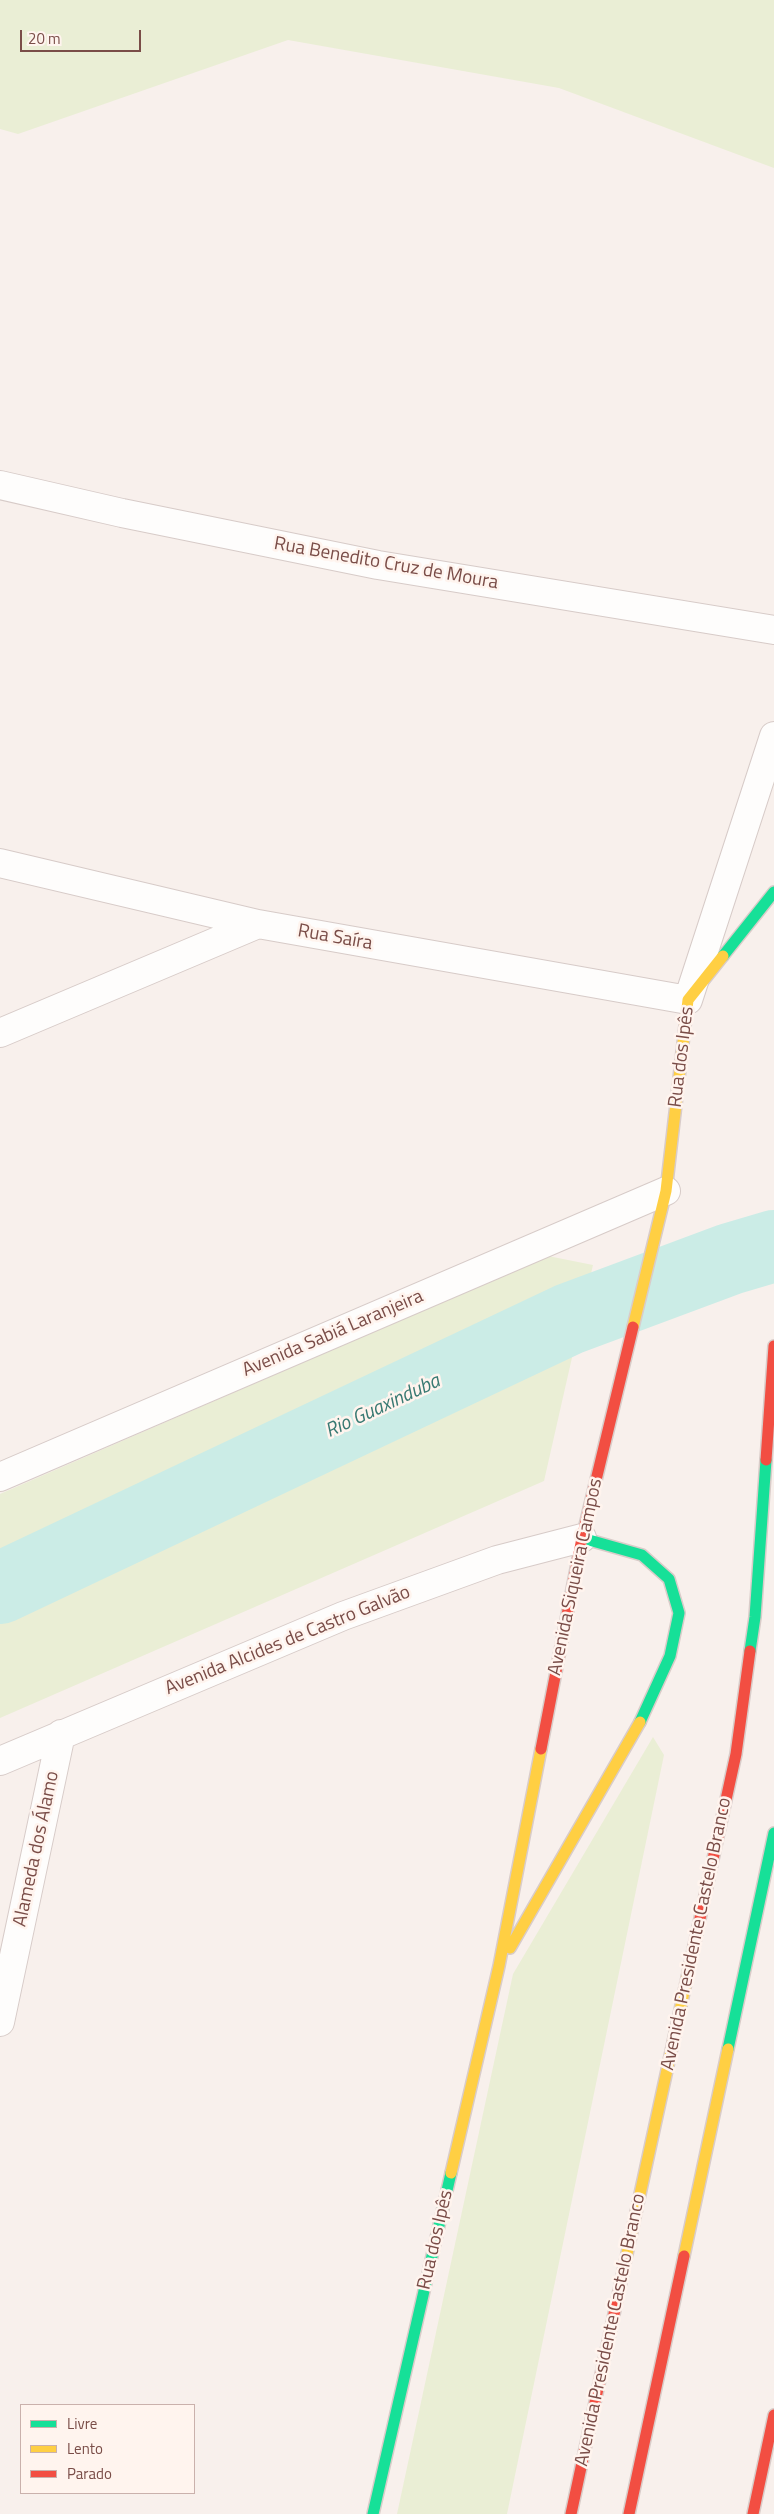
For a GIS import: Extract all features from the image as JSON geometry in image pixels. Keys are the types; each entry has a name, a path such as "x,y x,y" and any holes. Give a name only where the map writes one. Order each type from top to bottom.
{"street":[{"name":"Rua Benedito Cruz de Moura","path":"0,485 122,513 378,565 774,630"},
{"path":"688,1000 774,736"},
{"name":"Rua Saíra","path":"0,863 258,924 688,1000"},
{"name":"Rua dos Ipês","path":"666,1191 688,1000 774,892"},
{"path":"0,1033 258,924"},
{"name":"Avenida Siqueira Campos","path":"499,1966 582,1538 666,1191"},
{"name":"Avenida Sabiá Laranjeira","path":"0,1477 666,1191"},
{"name":"Avenida Presidente Castelo Branco","path":"571,2514 736,1754 755,1617 774,1346"},
{"path":"499,1966 635,1734 670,1656 679,1613 669,1579 642,1555 582,1538"},
{"name":"Avenida Alcides de Castro Galvão","path":"0,1762 61,1734 343,1616 497,1560 582,1538"},
{"name":"Alameda dos Álamo","path":"0,2022 61,1734"},
{"path":"629,2514 774,1833"},
{"name":"Rua dos Ipês","path":"373,2514 499,1966"},
{"path":"752,2514 774,2414"}],"green space":[{"path":"0,0 774,0 774,168 559,88 288,40 18,134 0,129"},
{"path":"548,1256 593,1265 544,1481 0,1718 0,1494"},
{"path":"653,1737 664,1755 507,2514 397,2514 513,1974"}],"waterway":[{"name":"Rio Guaxinduba","path":"0,1588 569,1319 730,1259 774,1246"}],"traffic: fast":[{"path":"723,956 774,892"},
{"path":"750,1651 755,1617 766,1460"},
{"path":"582,1538 642,1555 669,1579 679,1613 670,1656 640,1722"},
{"path":"728,2049 774,1833"},
{"path":"373,2514 451,2173"}],"traffic: slow":[{"path":"633,1327 666,1191 688,1000 723,956"},
{"path":"510,1948 640,1722"},
{"path":"451,2173 499,1966 541,1749"},
{"path":"625,2263 694,1946"},
{"path":"684,2256 728,2049"}],"traffic: jam":[{"path":"541,1749 582,1538 633,1327"},
{"path":"766,1460 774,1346"},
{"path":"694,1946 736,1754 750,1651"},
{"path":"629,2514 684,2256"},
{"path":"571,2514 625,2263"},
{"path":"753,2514 774,2415"}]}
